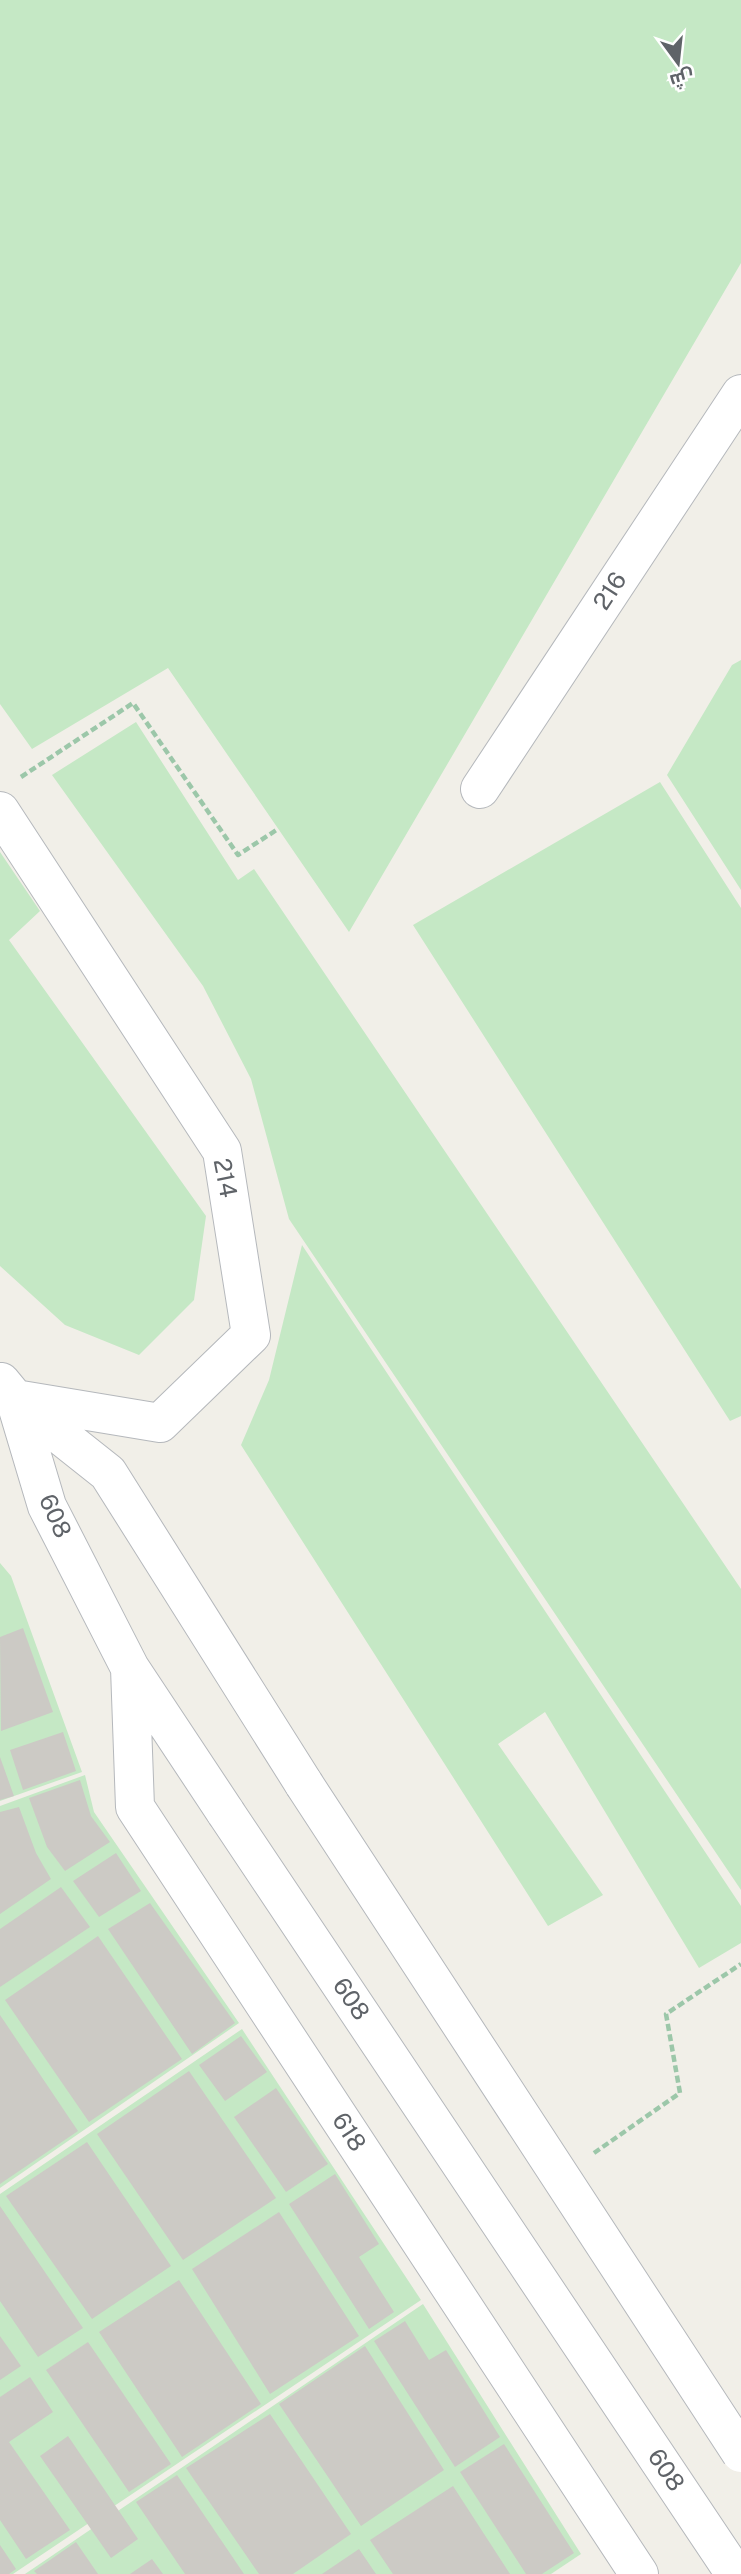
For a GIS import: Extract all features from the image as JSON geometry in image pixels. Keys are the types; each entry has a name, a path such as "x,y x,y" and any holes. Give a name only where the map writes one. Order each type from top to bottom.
{"street":[{"name":"216","path":"480,789 741,394"},
{"name":"214","path":"5,1396 160,1423 251,1335 222,1151 6,797"},
{"name":"608","path":"5,1396 47,1506 131,1668 735,2574"},
{"path":"5,1396 108,1474 304,1784 741,2452"},
{"name":"618","path":"131,1668 135,1807 639,2574"}],"path":[{"path":"6,797 133,703 238,855 278,829"},
{"path":"680,2093 666,2014 741,1964"}],"green space":[{"path":"0,0 741,0 741,263 349,932 168,668 32,749 0,704"},
{"path":"741,660 741,890 667,775 732,665"},
{"path":"136,722 238,880 254,869 741,1589 741,1890 289,1219 251,1079 203,986 52,775"},
{"path":"660,782 741,908 741,1416 730,1421 413,925"},
{"path":"0,852 40,911 9,940 206,1216 194,1300 139,1355 65,1325 0,1266"},
{"path":"302,1245 741,1906 741,1943 699,1968 545,1712 498,1744 603,1895 548,1926 241,1445 269,1380"},
{"path":"0,1563 11,1576 82,1772 0,1801"},
{"path":"85,1775 94,1812 239,2023 0,2188 0,1806"},
{"path":"242,2029 421,2300 13,2574 0,2574 0,2194"},
{"path":"423,2304 581,2554 551,2574 25,2574"}],"building":[{"path":"23,1628 53,1712 1,1731 0,1637"},
{"path":"63,1732 76,1771 23,1790 10,1750"},
{"path":"0,1757 14,1796 0,1800"},
{"path":"80,1780 91,1816 110,1842 65,1871 47,1847 29,1798"},
{"path":"19,1807 36,1853 51,1879 0,1914 0,1812"},
{"path":"116,1853 141,1891 99,1917 73,1881"},
{"path":"61,1887 90,1927 0,1987 0,1929"},
{"path":"150,1903 235,2023 192,2054 108,1929"},
{"path":"98,1936 182,2059 89,2122 5,2000"},
{"path":"0,2015 78,2131 0,2184"},
{"path":"241,2036 267,2072 225,2101 199,2065"},
{"path":"189,2071 276,2198 183,2260 97,2134"},
{"path":"276,2088 328,2164 286,2192 234,2117"},
{"path":"87,2142 171,2266 92,2319 6,2196"},
{"path":"335,2174 379,2244 359,2257 394,2312 369,2329 289,2204"},
{"path":"0,2206 83,2328 38,2357 0,2301"},
{"path":"279,2212 359,2336 270,2394 192,2269"},
{"path":"179,2280 261,2404 182,2457 99,2332"},
{"path":"405,2321 429,2360 446,2350 500,2437 455,2467 374,2341"},
{"path":"0,2336 21,2366 0,2380"},
{"path":"88,2342 171,2464 129,2492 46,2370"},
{"path":"365,2346 444,2470 361,2526 279,2404"},
{"path":"30,2377 53,2412 9,2442 70,2530 26,2559 0,2520 0,2397"},
{"path":"270,2414 351,2534 293,2574 259,2574 186,2468"},
{"path":"68,2436 138,2539 111,2558 40,2456"},
{"path":"504,2444 574,2553 542,2574 526,2574 460,2472"},
{"path":"177,2475 244,2574 185,2574 136,2502"},
{"path":"453,2486 510,2574 393,2574 370,2540"},
{"path":"76,2542 98,2574 37,2574 34,2571"},
{"path":"0,2545 16,2569 9,2574 0,2574"},
{"path":"359,2549 376,2574 322,2574"},
{"path":"152,2559 163,2574 130,2574"}]}
